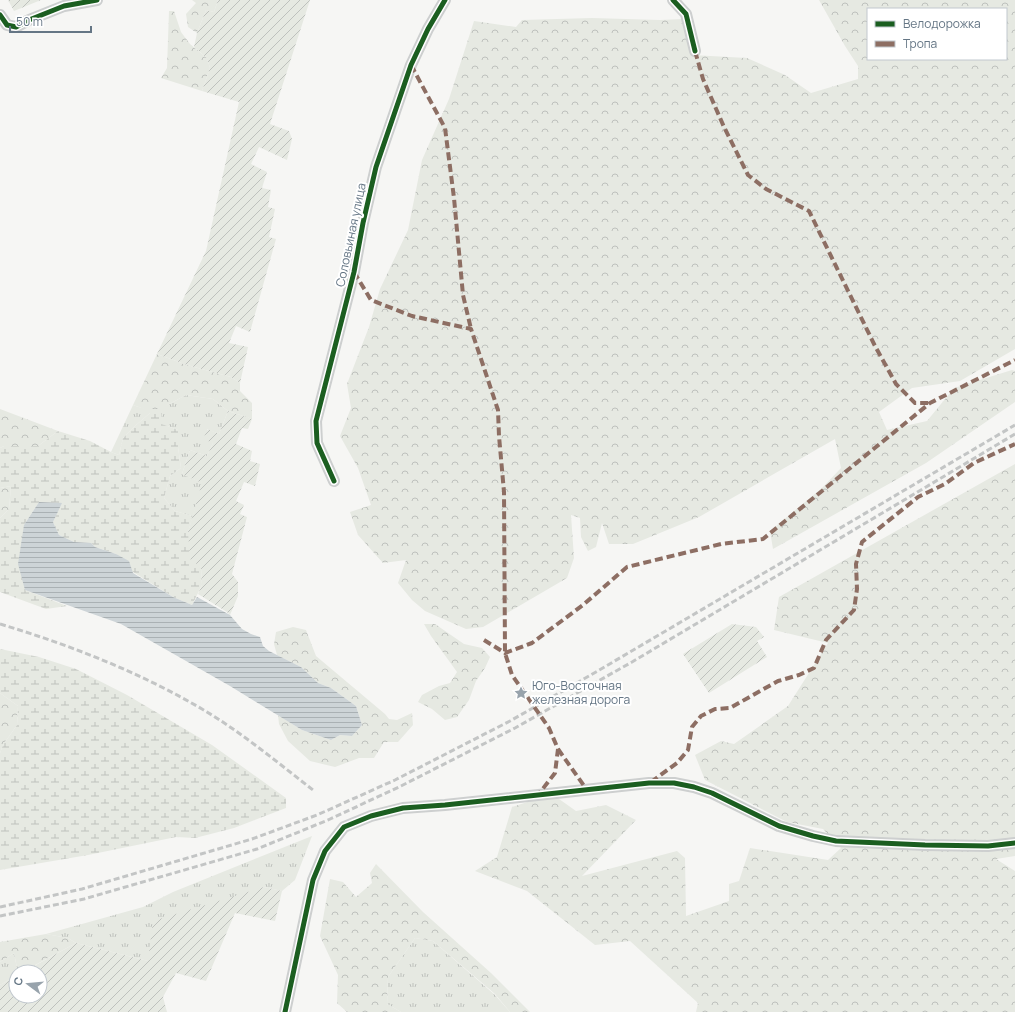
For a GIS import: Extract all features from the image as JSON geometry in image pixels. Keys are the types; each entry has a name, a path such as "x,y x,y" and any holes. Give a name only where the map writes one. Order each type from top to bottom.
{"street":[{"path":"0,15 7,25 16,27 64,6 97,0"},
{"name":"Соловьиная улица","path":"334,481 317,443 316,420 354,272 363,223 376,168 411,65 445,0"},
{"path":"673,0 686,14 695,51"},
{"path":"284,1012 313,880 325,851 336,835 344,827 371,816 403,808 636,785 674,783 694,787 712,793 779,826 813,836 836,840 924,845 988,846 1015,843"}],"green space":[{"path":"8,0 41,0 14,11"},
{"path":"192,0 218,0 214,12 206,10 197,33 188,27 186,14 196,3"},
{"path":"218,0 310,0 270,124 289,131 292,139 287,160 259,147 251,164 267,172 262,188 271,190 268,207 275,209 269,237 276,239 250,332 236,326 229,343 248,347 240,383 231,377 187,365 157,354 206,251 239,102 202,91 210,68 207,58 194,47 197,33 206,10 214,12"},
{"path":"819,0 1015,0 1015,349 960,381 912,388 879,412 887,430 927,421 954,388 1012,370 1015,371 1015,402 926,463 773,549 770,531 822,488 841,468 835,439 699,517 633,544 609,544 602,523 596,547 588,551 581,537 580,518 571,515 574,558 567,578 483,627 466,629 425,611 412,600 398,583 406,560 383,563 358,535 350,512 371,505 358,468 340,436 351,408 347,384 369,327 380,289 408,230 422,160 449,99 474,21 516,27 522,20 592,18 660,20 683,19 692,55 747,58 785,75 811,93 858,79 858,66"},
{"path":"169,11 174,11 181,32 190,44 207,58 210,68 202,91 161,78 167,68"},
{"path":"157,354 187,365 231,377 240,383 240,391 252,403 252,419 228,411 213,399 186,395 160,409 144,409 133,405"},
{"path":"186,395 213,399 228,411 219,434 207,429 213,443 207,456 190,450 182,474 203,483 193,516 175,511 164,498 170,476 181,468 178,447 178,430 162,424 150,413 123,438 119,455 111,452 133,405 148,409 160,408"},
{"path":"0,409 58,431 38,446 4,446 0,448"},
{"path":"228,411 252,419 248,429 242,428 236,444 252,451 250,461 260,464 255,486 244,482 236,501 244,505 240,514 247,517 232,574 238,582 238,596 230,615 198,594 202,585 201,567 190,559 188,532 202,483 182,474 190,450 207,456 213,443 203,439 208,429 219,434"},
{"path":"161,412 162,424 178,430 178,447 181,468 170,476 164,498 175,511 193,516 188,532 201,567 202,585 192,605 173,597 133,572 116,554 95,547 91,543 74,542 59,535 53,522 61,503 39,502 24,525 25,590 67,606 46,609 0,592 0,518 9,509 11,486 0,488 0,448 4,446 38,446 58,431 90,441 119,455 123,438 150,413"},
{"path":"1015,464 1015,856 996,859 1015,871 1015,1012 696,1012 698,1003 630,941 595,945 527,891 475,871 497,857 512,807 552,794 576,811 606,805 636,820 582,876 677,851 685,858 686,916 729,901 729,884 739,881 750,848 828,860 841,848 823,829 787,822 705,780 695,755 721,741 734,744 788,706 828,643 774,630 779,597"},
{"path":"11,486 9,509 0,518 0,488"},
{"path":"424,624 435,624 464,644 482,648 490,657 485,668 476,681 469,700 457,717 445,720 432,709 418,702 422,695 439,686 450,683 457,672"},
{"path":"732,624 756,627 764,637 757,641 767,657 709,693 683,654"},
{"path":"293,627 306,630 316,656 389,719 397,720 412,713 413,725 398,742 384,742 374,758 359,758 335,767 310,761 288,741 279,724 278,715 302,730 331,740 340,735 352,736 362,725 356,706 331,688 318,683 301,667 277,655 274,644 276,632"},
{"path":"0,649 39,657 76,669 127,695 212,745 286,798 286,808 234,828 195,838 176,837 88,855 0,870 0,753 3,745 17,725 18,706 0,693"},
{"path":"0,693 18,706 17,725 3,745 0,753"},
{"path":"312,836 295,880 282,891 264,887 148,961 76,943 68,938 46,934 143,907 173,892"},
{"path":"376,864 423,912 491,973 530,1012 510,1012 495,994 433,941 415,938 388,977 387,1004 401,1012 347,1012 337,1003 338,975 320,936 330,879 343,882 356,897 372,883 370,873"},
{"path":"264,887 282,891 275,921 235,913 206,981 176,973 163,997 167,1012 0,1012 0,985 8,980 8,1004 48,1004 48,964 38,964 76,943 148,961 153,921"},
{"path":"46,934 68,938 76,943 37,964 16,964 14,953 0,962 0,942"},
{"path":"415,938 433,941 495,995 510,1012 401,1012 387,1004 388,977"},
{"path":"14,953 16,964 8,964 8,980 0,985 0,962"}],"shaded area":[{"path":"39,502 62,503 53,522 59,535 74,542 91,543 95,547 116,554 129,561 133,573 173,597 192,605 197,597 230,615 242,629 260,637 263,646 269,651 301,667 318,683 331,688 356,706 362,725 352,736 340,735 331,740 302,730 230,686 121,624 25,590 18,564 24,525"}],"railway":[{"path":"0,907 82,889 252,839 317,815 395,780 510,721 596,672 1015,425"},
{"path":"0,916 84,899 257,849 328,820 401,786 515,728 632,662 1015,434"},
{"path":"0,624 78,650 154,683 202,709 231,727 313,790"}],"marked path":[{"path":"695,51 703,79 724,127 748,175 766,189 809,211 875,346 896,384 915,403 930,403"},
{"path":"411,65 445,128 454,198 463,295 471,329"},
{"path":"354,272 371,300 412,316 471,329 498,410 504,492 505,653 512,675 549,728 558,749 555,773 538,795"},
{"path":"484,640 505,653 532,643 583,605 627,567 721,544 763,539 930,403 1015,360"},
{"path":"651,782 677,763 688,750 692,727 701,716 715,709 730,708 778,681 799,675 814,668 826,640 854,610 857,589 856,564 862,542 918,497 945,484 974,463 1015,444"},
{"path":"558,749 587,790"}],"cycle path":[{"path":"0,15 7,25 16,27 29,20 64,6 97,0"},
{"path":"334,481 317,443 316,421 354,272 363,223 376,167 411,65 428,29 445,0"},
{"path":"673,0 686,14 695,51"},
{"path":"285,1012 313,880 325,851 344,827 371,816 403,808 445,805 649,783 674,783 694,787 712,793 779,826 836,841 988,846 1015,843"}],"place":[{"name":"Юго-Восточная железная дорога","path":"521,693"}]}
